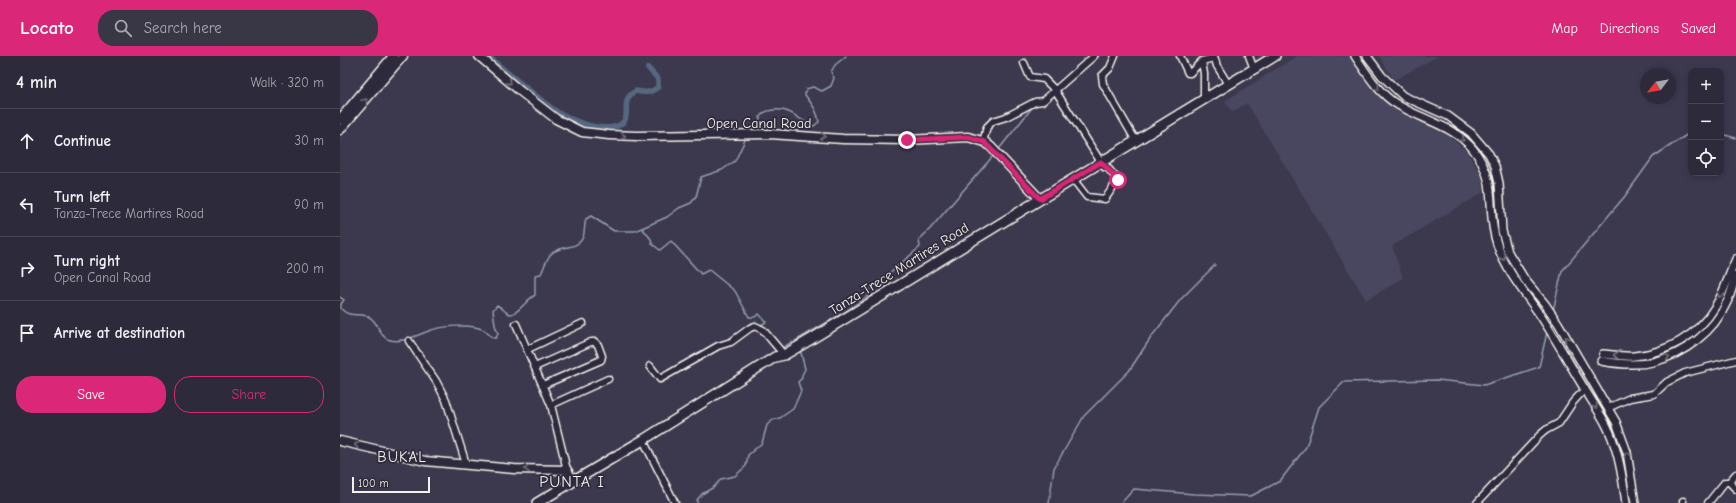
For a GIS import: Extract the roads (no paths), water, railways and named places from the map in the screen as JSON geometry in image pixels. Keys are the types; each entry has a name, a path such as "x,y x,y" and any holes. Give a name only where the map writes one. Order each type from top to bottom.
{"main road":[{"path":"340,119 393,56"},
{"path":"340,130 403,56"},
{"name":"Open Canal Road","path":"479,56 556,119 582,132 637,136 770,134 843,139 907,140 968,137 983,142 991,147 1040,199"},
{"name":"Tanza-Trece Martires Road","path":"537,503 642,440 775,357 788,353 1275,56"},
{"path":"340,441 425,461 514,469 567,470 573,481"}],"street":[{"path":"983,142 986,128 993,121 1006,117 1035,102 1043,101 1094,56"},
{"path":"1115,56 1110,68 1102,76 1103,84 1136,141"},
{"path":"1180,56 1188,73 1190,73 1202,61 1214,57 1228,84"},
{"path":"1249,56 1254,69"},
{"path":"1355,56 1373,83 1385,96 1408,111 1444,126 1472,148 1486,170 1490,186 1494,233 1502,256 1518,285 1542,317 1601,416 1614,442 1622,472 1626,503"},
{"path":"1367,56 1382,76 1403,96 1448,116 1471,133 1489,154 1495,166 1499,183 1502,231 1508,252 1525,280 1545,304 1558,323 1608,408 1620,432 1627,452 1635,503"},
{"path":"1202,61 1204,74 1204,99"},
{"path":"1024,63 1030,77 1041,78 1055,90 1101,162 1118,180 1105,199 1087,197 1073,179"},
{"path":"1492,202 1500,202"},
{"path":"1603,354 1632,356 1651,354 1672,346 1688,336 1700,326 1715,307 1736,259"},
{"path":"1601,362 1636,364 1653,362 1674,354 1691,345 1703,335 1718,317 1727,303 1736,276"},
{"path":"528,349 582,323"},
{"path":"516,324 551,405 567,470"},
{"path":"650,366 660,379 718,346 731,342 755,326 763,330 788,353"},
{"path":"409,341 436,381 446,400 466,464"},
{"path":"535,367 591,342 595,342 598,345 602,356 600,360 543,385"},
{"path":"1608,408 1630,398 1654,394 1667,382 1685,373 1736,360"},
{"path":"551,405 608,379"},
{"path":"1477,503 1540,435 1559,423 1573,402 1585,389"},
{"path":"642,440 675,503"},
{"path":"1708,503 1725,482 1728,482 1736,474"},
{"path":"1728,482 1736,489"}],"waterway":[{"path":"488,56 559,113 583,124 607,128 615,127 624,121 626,117 628,99 631,95 636,91 645,92 658,87 658,79 648,68"},
{"path":"759,130 760,117 765,112 772,110 786,111 814,126 819,122 816,111 805,95 806,89 813,87 822,91 831,86 834,78 831,72 835,65 846,56"},
{"path":"1060,90 1099,56"},
{"path":"999,149 1031,109 1038,104"},
{"path":"1553,311 1562,271 1625,196 1653,157 1688,134"},
{"path":"1724,135 1736,138"},
{"path":"340,297 344,300 341,304 341,309 351,314 363,315 371,318 383,336 390,340 404,340 439,328 455,326 478,328 484,330 493,338 496,338 498,334 493,310 497,305 508,313 513,314 535,295 535,275 541,274 551,254 559,249 573,246 580,241 584,235 586,219 591,216 614,231 635,231 667,217 679,208 691,203 696,197 701,177 722,170 735,161 745,140 748,138"},
{"path":"795,341 843,313 869,295 867,292 920,247 919,240 993,156"},
{"path":"642,228 651,239 652,244 660,250 671,241 701,274 709,270 735,291 749,317 755,317 759,314 766,322 761,325 764,328"},
{"path":"1049,503 1054,468 1084,416 1129,371 1152,336 1181,299 1215,265"},
{"path":"1121,503 1134,489 1194,494 1251,496 1280,481 1306,447 1319,407 1344,382 1437,380 1484,385 1539,367 1547,332"},
{"path":"782,348 792,342"},
{"path":"697,503 697,500 702,494 714,487 721,479 735,476 746,466 748,455 762,443 767,425 793,409 801,391 798,382 802,378 805,369 800,349"}],"district":[{"name":"BUKAL","path":"402,457"},
{"name":"PUNTA I","path":"572,482"}]}
